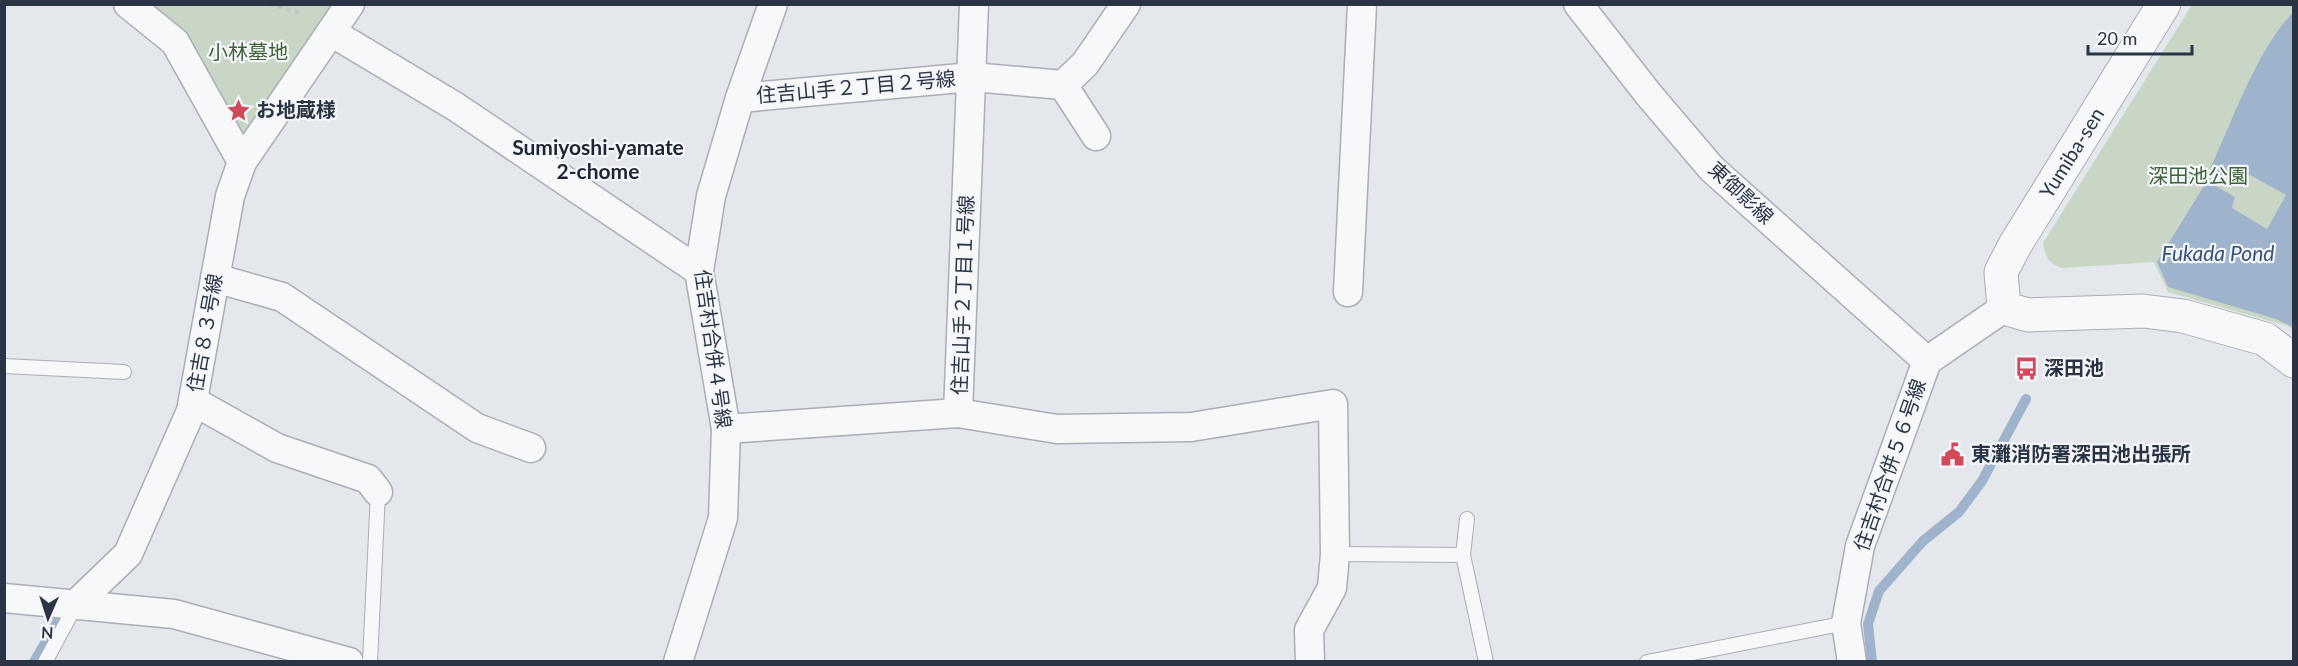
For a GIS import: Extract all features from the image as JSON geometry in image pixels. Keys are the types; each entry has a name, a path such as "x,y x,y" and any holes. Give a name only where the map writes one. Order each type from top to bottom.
{"street":[{"path":"128,4 175,42 242,162"},
{"name":"住吉８３号線","path":"77,603 128,554 193,401 230,196 242,162 350,4"},
{"name":"住吉村合併４号線","path":"678,662 723,518 726,429 699,271 711,196 740,98 773,4"},
{"name":"住吉山手２丁目１号線","path":"974,4 958,413 1057,429 1191,427 1333,404 1335,554 1332,588 1309,630 1310,662"},
{"path":"1096,136 1063,85 1085,64 1126,4"},
{"path":"1348,292 1362,4"},
{"name":"東御影線","path":"1578,4 1649,95 1712,169 1927,361"},
{"name":"Yumiba-sen","path":"2004,308 2001,272 2015,245 2164,4"},
{"path":"331,32 456,107 699,271"},
{"name":"住吉山手２丁目２号線","path":"740,98 972,77 1063,85"},
{"path":"215,278 282,297 477,428 531,448"},
{"path":"2004,308 2028,315 2143,311 2183,316 2265,339 2294,361"},
{"name":"住吉村合併５６号線","path":"1851,662 1846,623 1860,546 1927,361 2004,308"},
{"path":"193,401 277,448 368,479 378,492"},
{"path":"726,429 958,413"},
{"path":"4,598 77,603 174,614 349,662"}],"lane":[{"path":"4,366 124,372"},
{"path":"370,662 378,492"},
{"path":"1467,519 1463,555 1486,662"},
{"path":"1335,554 1463,555"},
{"name":"住吉８３号線","path":"45,662 77,603"},
{"path":"1647,662 1846,623"}],"path":[{"path":"269,4 308,15"}],"green space":[{"name":"小林墓地","path":"145,5 339,5 249,137 238,136"},
{"name":"深田池公園","path":"2192,5 2293,5 2293,330 2288,326 2168,292 2154,262 2062,268 2051,262 2045,253 2043,243"}],"water":[{"name":"Fukada Pond","path":"2293,13 2293,327 2276,319 2168,287 2157,262 2207,181 2235,197 2232,208 2267,229 2286,195 2250,175 2241,186 2210,169 2258,64 2269,44"}],"waterway":[{"path":"1872,662 1868,624 1879,591 1923,541 1959,512 1982,481 2026,399"},
{"path":"34,662 63,612"}],"place":[{"name":"お地蔵様","path":"238,110"},
{"name":"深田池","path":"2026,368"},
{"name":"東灘消防署深田池出張所","path":"1953,454"}],"district":[{"name":"Sumiyoshi-yamate 2-chome","path":"598,160"}]}
